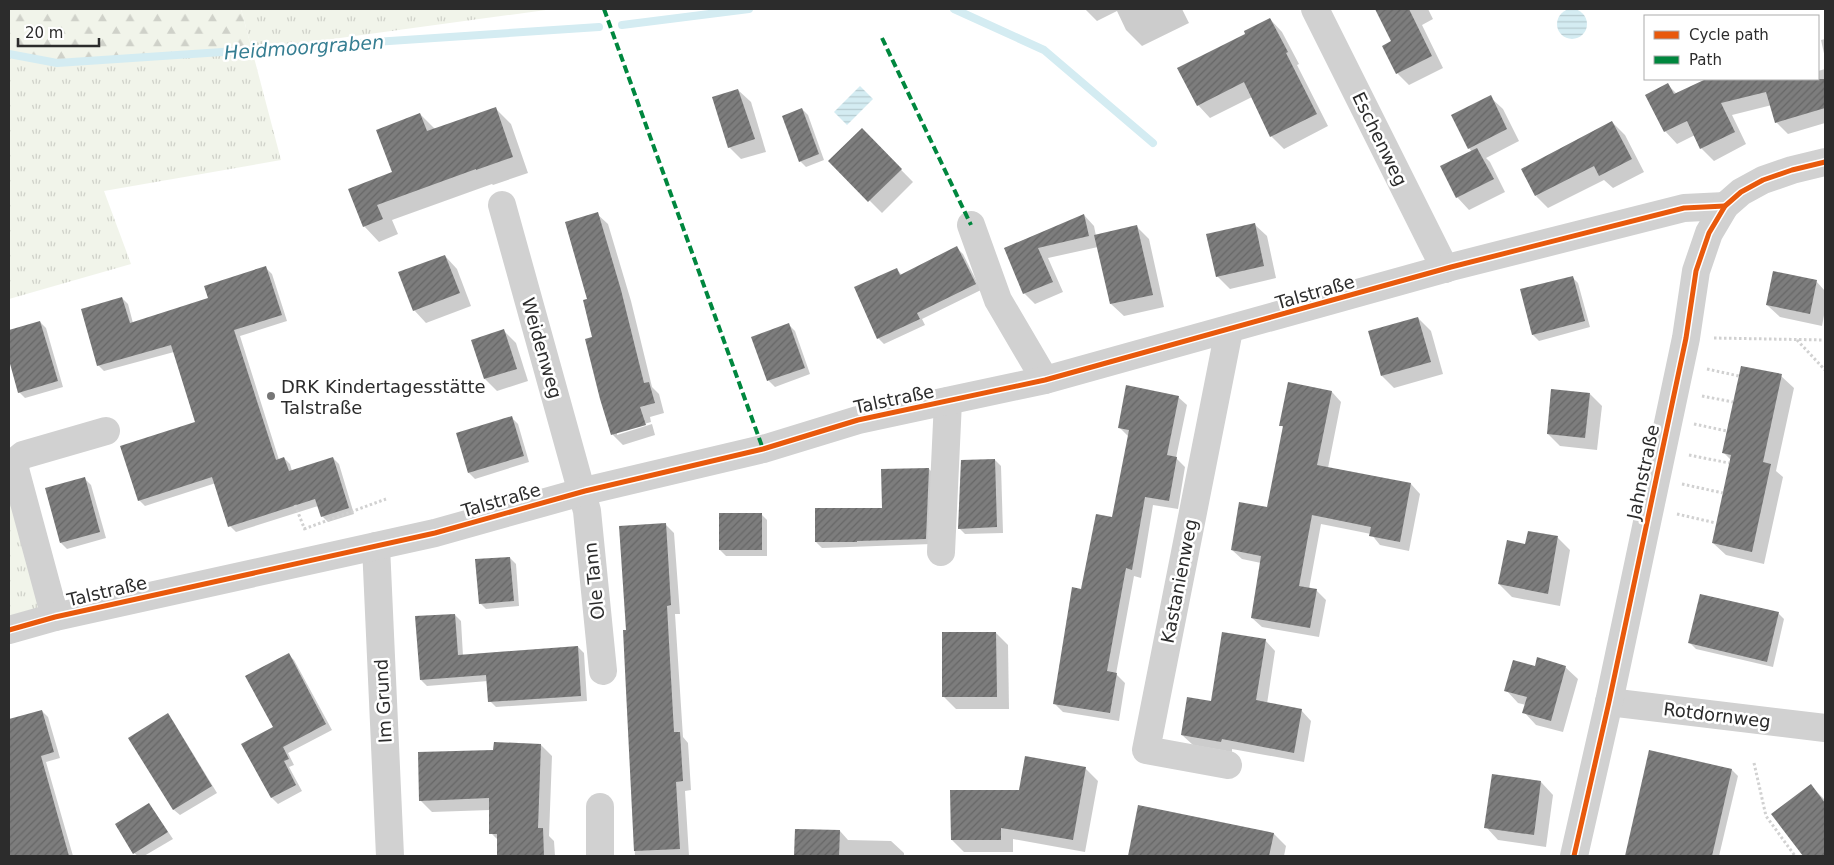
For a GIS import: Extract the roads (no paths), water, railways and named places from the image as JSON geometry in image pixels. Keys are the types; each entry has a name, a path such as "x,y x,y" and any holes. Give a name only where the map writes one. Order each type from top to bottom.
{"street":[{"name":"Eschenweg","path":"1315,9 1445,269"},
{"name":"Jahnstraße","path":"1574,856 1609,702 1686,338 1696,271 1710,233 1725,206 1741,192 1763,180 1792,170 1825,162"},
{"name":"Weidenweg","path":"502,205 582,492"},
{"name":"Talstraße","path":"9,630 55,617 436,533 582,492 763,448 858,420 1045,380 1445,269 1684,208 1725,206"},
{"path":"971,225 998,300 1045,380"},
{"name":"Kastanienweg","path":"1228,765 1146,750 1229,330"},
{"path":"941,552 948,401"},
{"path":"55,617 15,469 17,460 23,455 106,432"},
{"name":"Ole Tann","path":"582,492 587,511 603,671"},
{"name":"Im Grund","path":"376,546 390,856"},
{"name":"Rotdornweg","path":"1609,702 1825,728"},
{"path":"600,807 600,856"}],"water":[{"path":"1572,9 1582,14 1587,24 1582,34 1572,39 1562,34 1557,24 1562,14"},
{"path":"860,86 873,99 847,125 834,112"}],"waterway":[{"name":"Heidmoorgraben","path":"622,25 749,9"},
{"name":"Heidmoorgraben","path":"954,9 1044,50 1153,143"},
{"name":"Heidmoorgraben","path":"9,54 57,63 599,27"}],"place":[{"name":"DRK Kindertagesstätte Talstraße","path":"271,396"}]}
